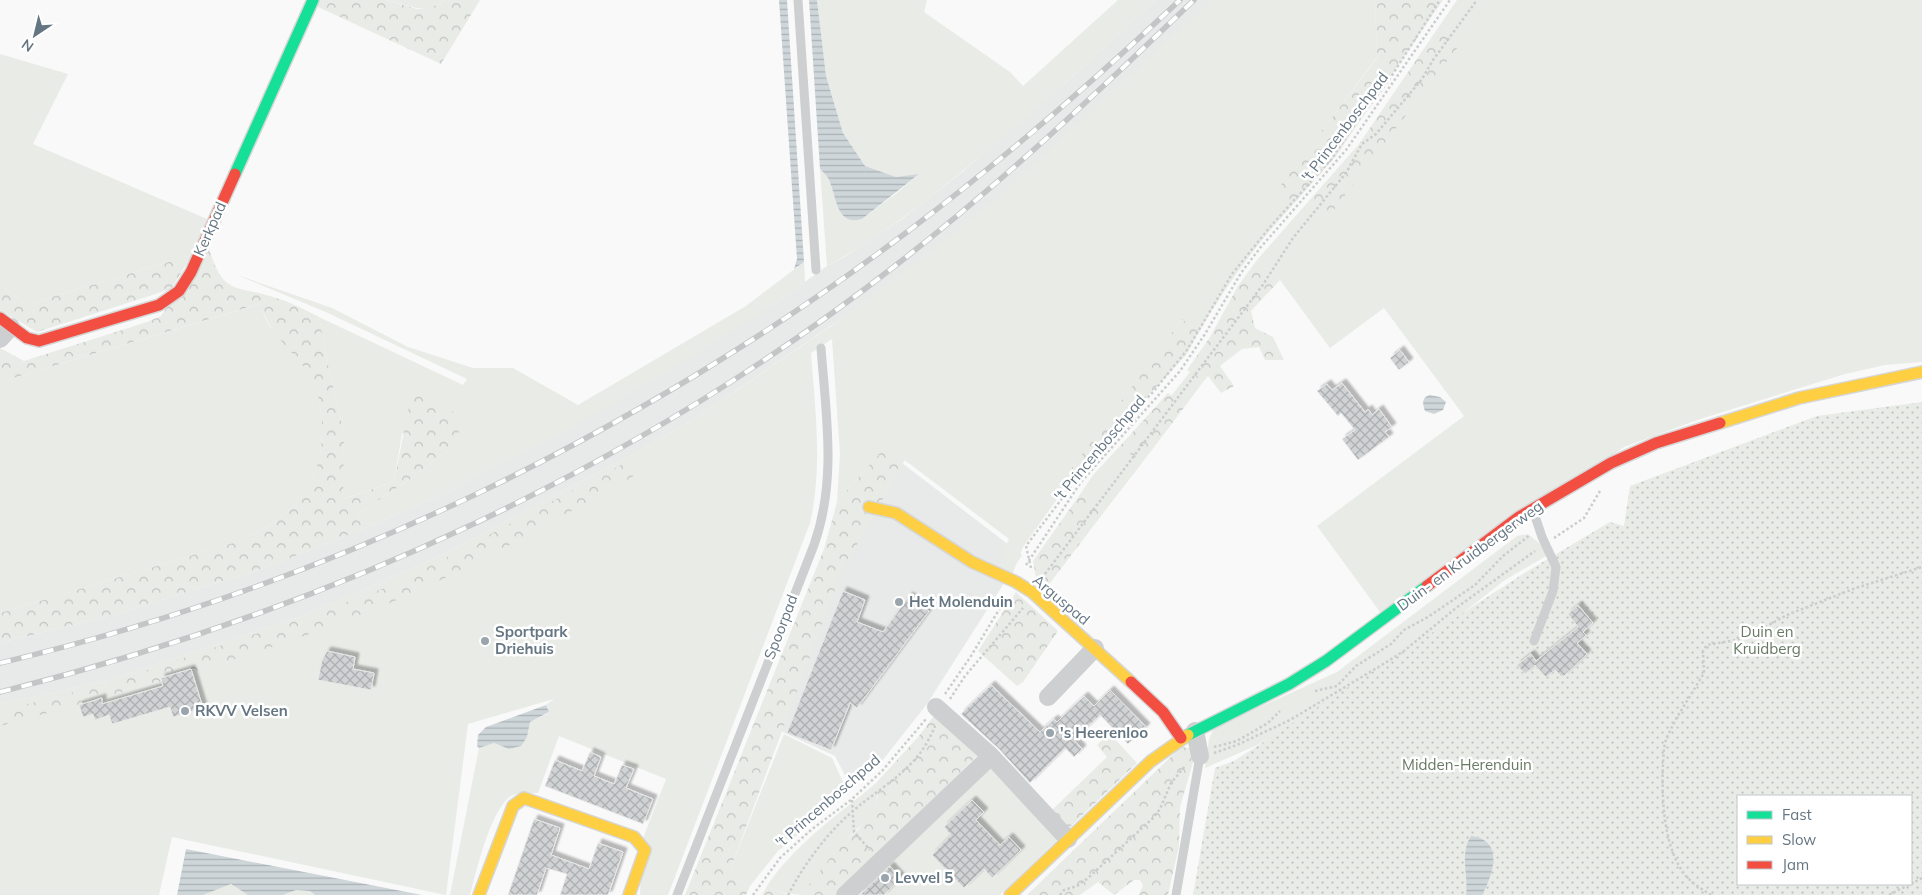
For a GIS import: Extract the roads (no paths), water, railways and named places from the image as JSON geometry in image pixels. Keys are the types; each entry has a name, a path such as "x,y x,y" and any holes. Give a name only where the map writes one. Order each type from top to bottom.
{"street":[{"name":"Kerkpad","path":"4,328 39,341 159,305 178,291 191,272 313,0"},
{"name":"Duin- en Kruidbergerweg","path":"1010,895 1151,761 1188,735 1288,684 1326,661 1519,516 1622,457 1656,443 1799,398 1922,372"},
{"name":"Arguspad","path":"870,507 896,513 972,562 1016,582 1032,592 1188,735"},
{"path":"1048,697 1095,648"},
{"path":"939,710 992,756 1068,839"},
{"path":"1188,735 1200,756"},
{"path":"845,895 992,756"},
{"path":"479,895 513,806 524,798 634,837 645,850 629,895"}],"lane":[{"path":"798,0 816,270"},
{"name":"Spoorpad","path":"677,895 820,526 826,500 829,461 821,348"},
{"path":"1534,514 1556,567 1553,591 1534,642"},
{"path":"1176,895 1200,756"}],"railway":[{"path":"0,663 122,631 242,592 360,546 476,494 588,437 698,374 804,305 907,232 1047,120 1180,0"},
{"path":"0,692 121,659 241,620 358,575 473,524 585,468 694,405 799,337 939,231 1014,168 1194,0"}],"place":[{"name":"Het Molenduin","path":"899,602"},
{"name":"Sportpark Driehuis","path":"485,641"},
{"name":"RKVV Velsen","path":"185,711"},
{"name":"'s Heerenloo","path":"1050,733"},
{"name":"Levvel 5","path":"885,878"}],"park label":[{"name":"Duin en Kruidberg","path":"1767,640"},
{"name":"Midden-Herenduin","path":"1467,765"}]}
